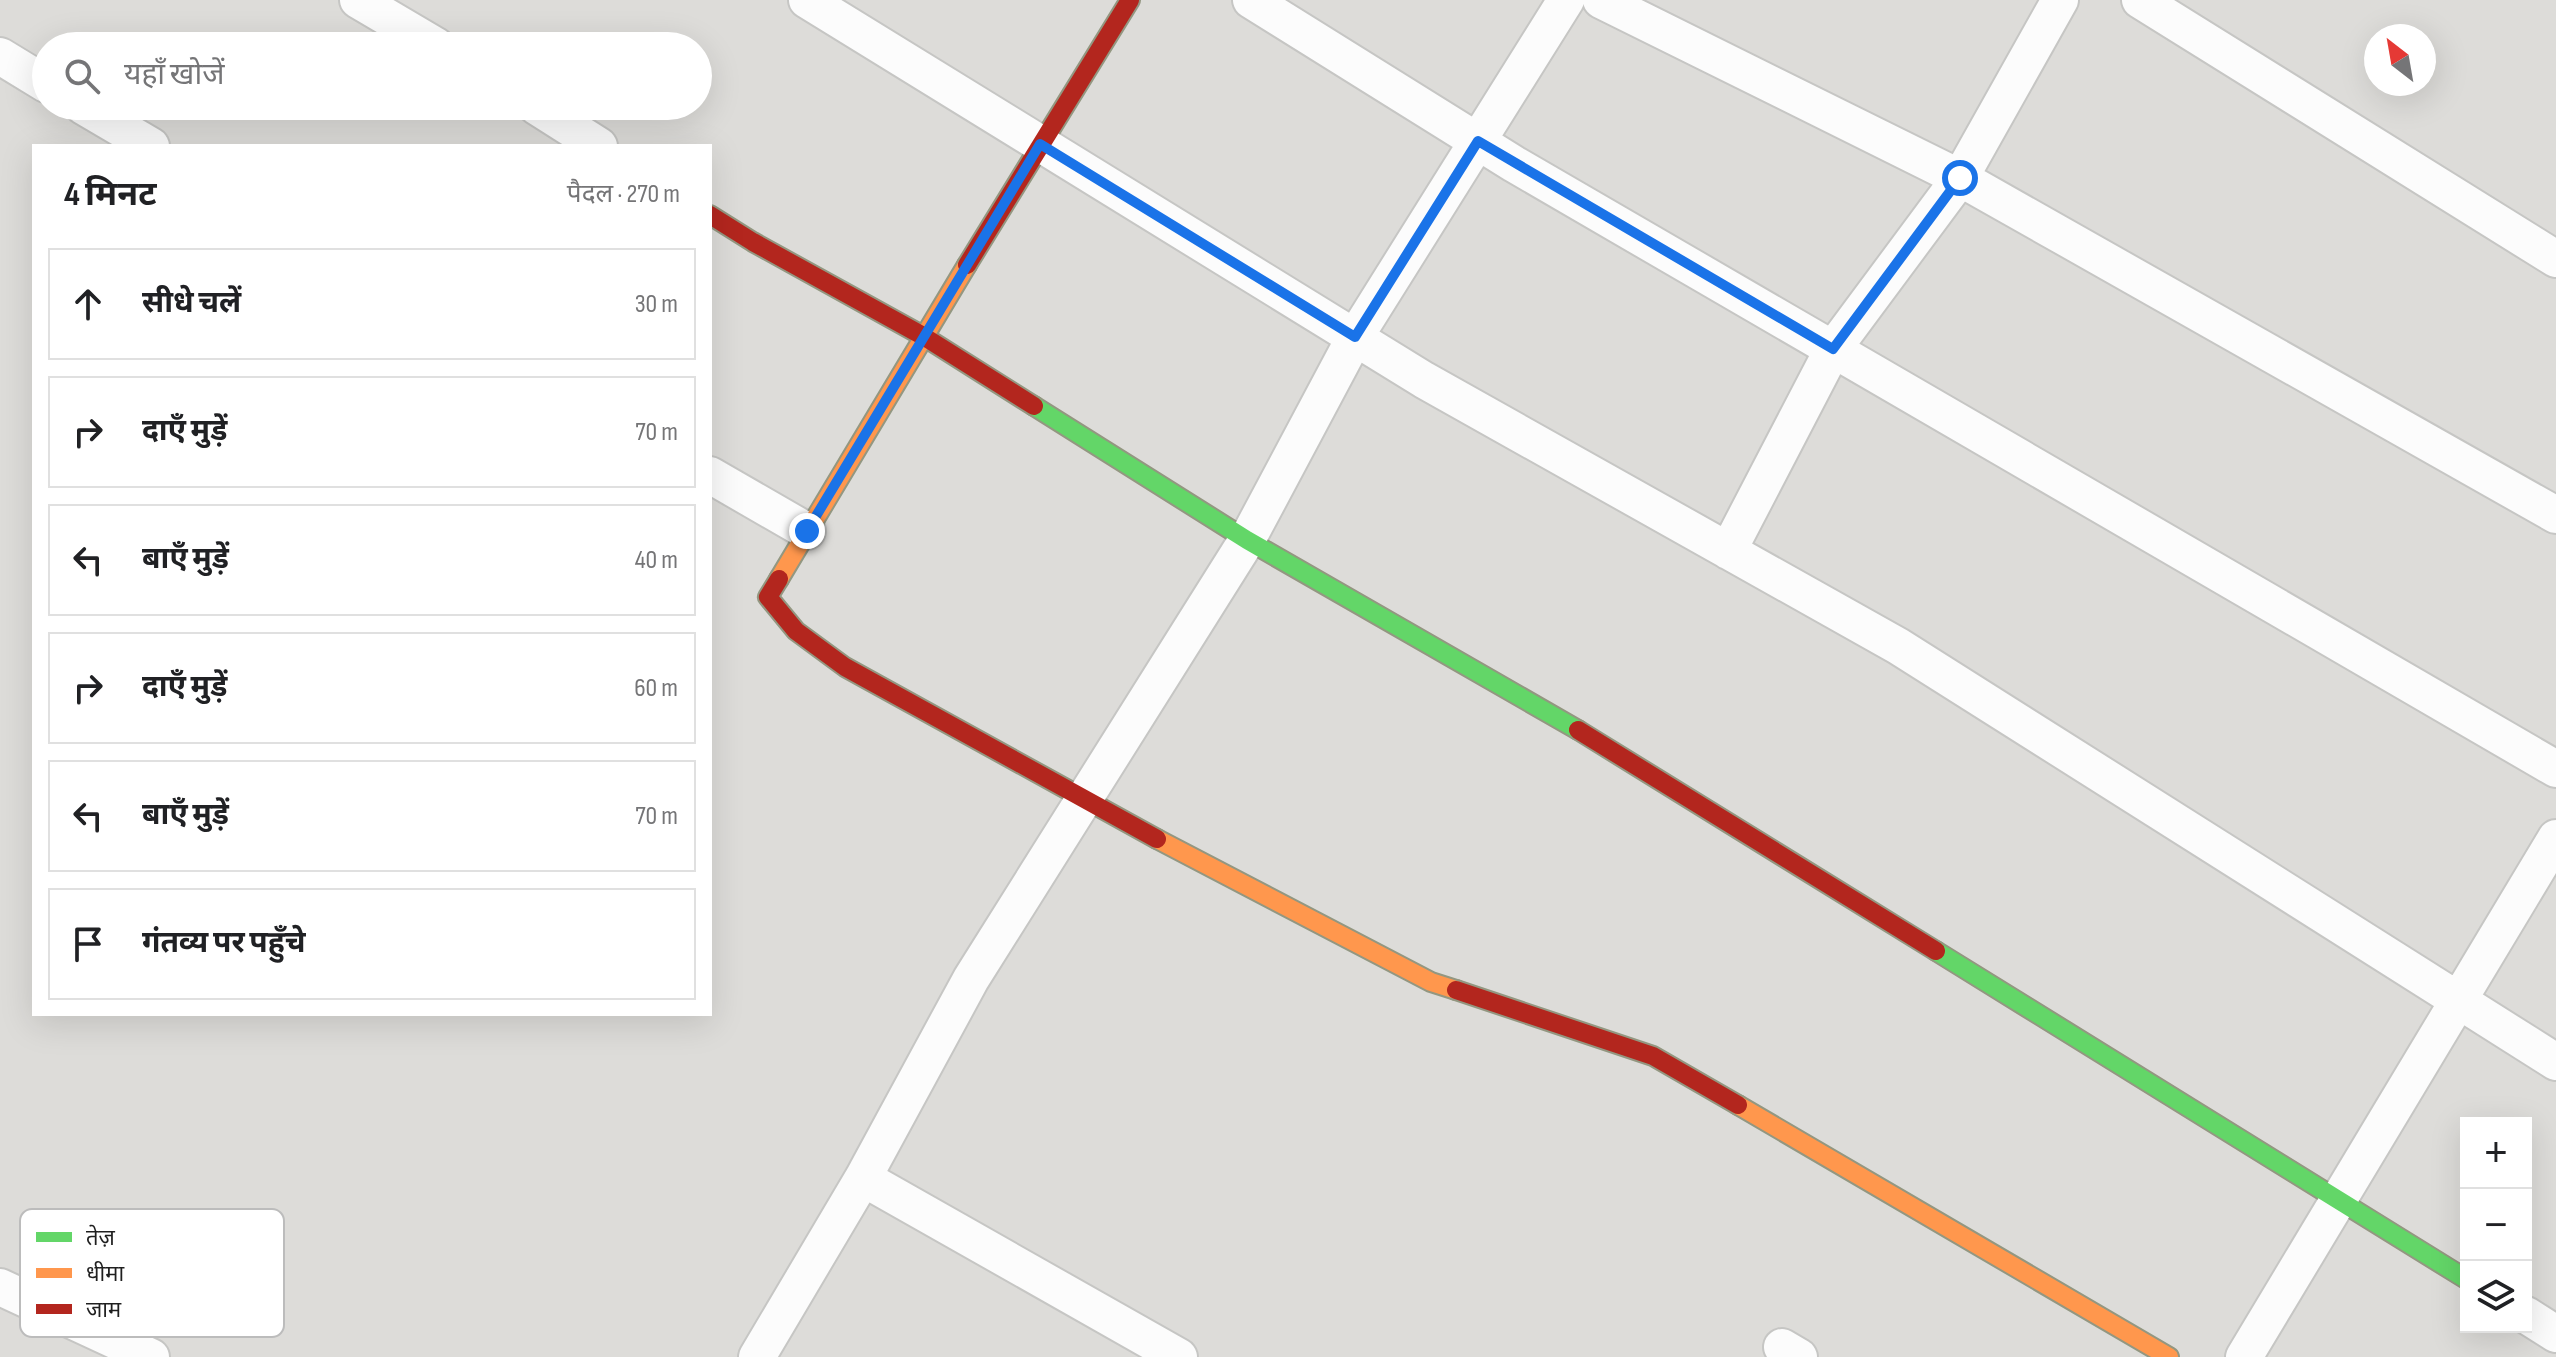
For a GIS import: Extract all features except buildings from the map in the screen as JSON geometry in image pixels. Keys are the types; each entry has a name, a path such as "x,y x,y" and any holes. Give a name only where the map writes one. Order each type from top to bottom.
{"street":[{"path":"358,0 412,32"},
{"path":"807,0 1424,380 1898,646 2556,1062"},
{"path":"1130,0 923,336 768,597 796,631 845,667 1083,800 1431,982 1653,1056 2169,1357"},
{"path":"1251,0 1478,141 2556,769"},
{"path":"757,1357 863,1178 971,979 1247,540 1355,337 1566,0"},
{"path":"1601,0 1960,178 2556,515"},
{"path":"1728,551 1833,349 1960,178 2060,0"},
{"path":"2140,0 2556,259"},
{"path":"0,56 32,75"},
{"path":"107,120 148,144"},
{"path":"558,120 596,144"},
{"path":"712,216 923,336 1247,540 1594,739 2460,1275"},
{"path":"712,476 807,531"},
{"path":"2244,1357 2556,838"},
{"path":"863,1178 1179,1357"},
{"path":"0,1287 20,1296"},
{"path":"2532,1319 2556,1334"},
{"path":"108,1337 151,1357"}],"shaded area":[{"path":"0,0 2556,0 2556,1357 0,1357"}],"traffic: fast":[{"path":"1034,406 1247,540 1578,730"},
{"path":"1936,951 2460,1275"}],"traffic: slow":[{"path":"779,579 967,265"},
{"path":"1157,839 1431,982 1456,990"},
{"path":"1738,1105 2169,1357"}],"traffic: jam":[{"path":"967,265 1130,0"},
{"path":"712,216 923,336 1034,406"},
{"path":"779,579 768,597 796,631 845,667 1157,839"},
{"path":"1578,730 1936,951"},
{"path":"1456,990 1653,1056 1738,1105"}],"route":[{"path":"807,531 1040,144 1355,337 1478,141 1833,349 1960,178"}]}
